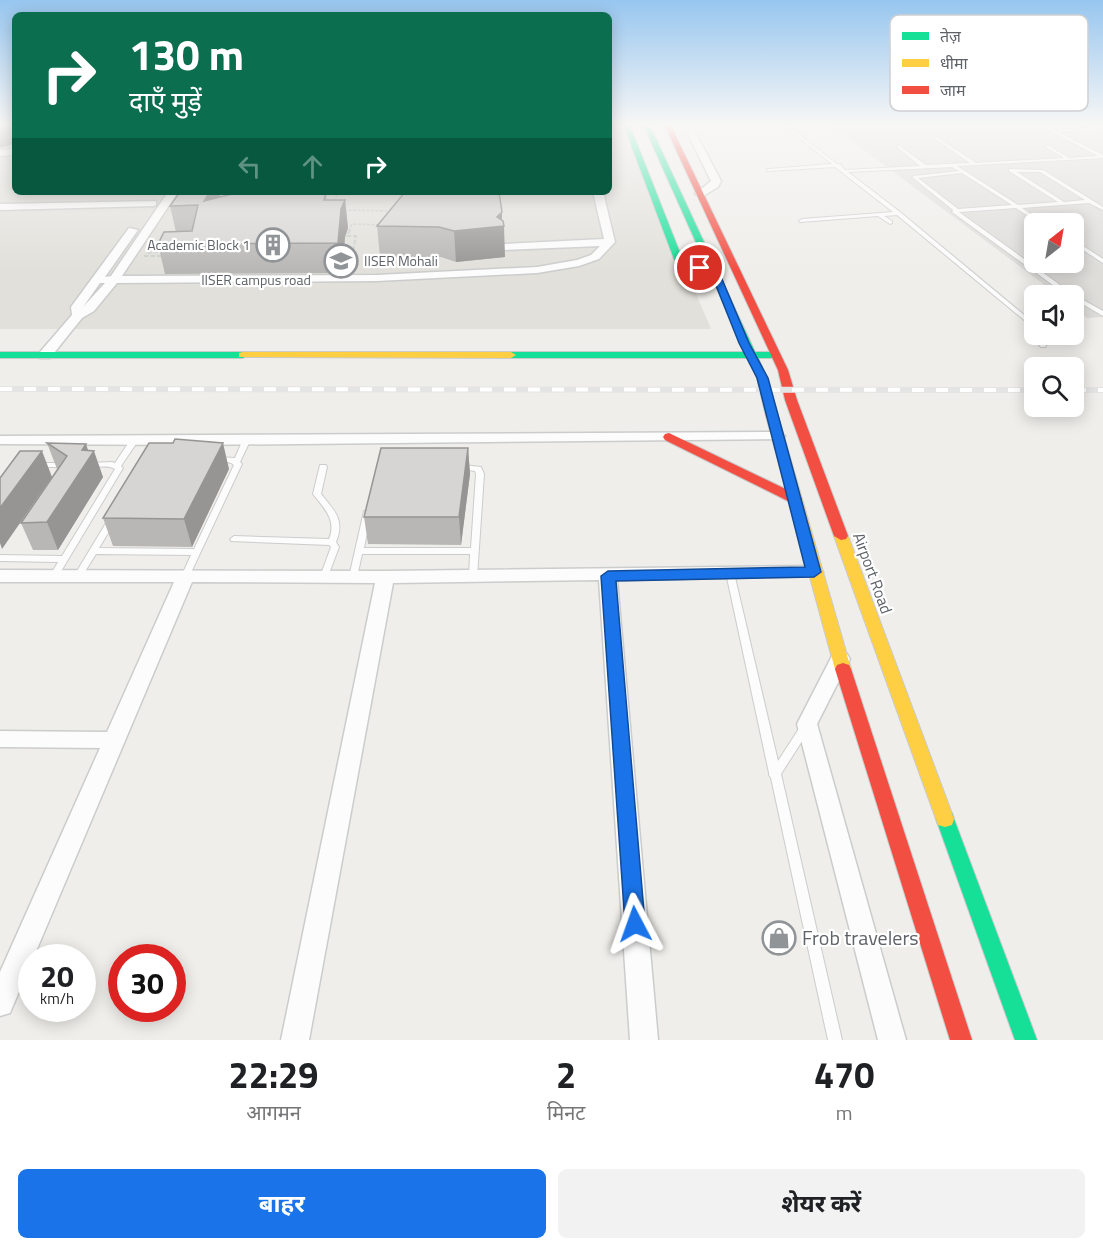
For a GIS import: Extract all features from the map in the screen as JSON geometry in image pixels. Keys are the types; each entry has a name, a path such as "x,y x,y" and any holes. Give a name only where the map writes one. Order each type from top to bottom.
{"main road":[{"path":"646,175 678,259 685,264 715,272"},
{"path":"670,175 762,378 840,659 961,1040"},
{"name":"Airport Road","path":"691,175 776,355 1026,1040"},
{"path":"747,349 770,342"},
{"path":"0,344 50,350"},
{"path":"0,355 50,350 747,349 776,355"},
{"path":"669,437 795,499"}],"street":[{"path":"700,194 715,185 713,175"},
{"path":"78,315 76,307 159,195"},
{"path":"50,350 78,315 90,308 114,280 170,195"},
{"path":"505,247 610,242 599,195"},
{"path":"0,207 153,203"},
{"name":"IISER campus road","path":"95,280 377,279 557,267 596,257 610,242"},
{"path":"0,440 134,441 158,447 246,441 778,436"},
{"path":"0,576 473,577 814,572"},
{"path":"608,576 644,1040"},
{"path":"1,998 184,577"},
{"path":"295,1040 385,577"},
{"path":"840,659 807,724 892,1040"},
{"path":"0,739 114,740"}],"lane":[{"path":"850,175 1024,318"},
{"path":"938,175 914,177 956,210 956,213 1057,285"},
{"path":"967,175 1027,213"},
{"path":"1018,175 1063,203"},
{"path":"1047,175 1103,209"},
{"path":"956,210 1091,201"},
{"path":"802,221 898,213"},
{"path":"880,215 890,222"},
{"path":"1084,249 1103,261"},
{"path":"1084,303 1103,314"},
{"path":"54,576 119,468 117,466 134,441"},
{"path":"184,577 238,464 237,461 246,441"},
{"path":"210,459 237,461"},
{"path":"25,468 35,465 117,466"},
{"path":"324,466 317,494 335,519 337,528 332,542 335,547 324,577"},
{"path":"448,466 470,466 478,469 473,577"},
{"path":"352,577 369,506"},
{"path":"78,576 116,512"},
{"path":"234,539 332,542"},
{"path":"93,551 196,552"},
{"path":"359,551 474,551"},
{"path":"0,558 64,559"},
{"path":"730,573 835,1040"},
{"path":"774,776 807,724"}],"path":[{"path":"331,211 337,195"},
{"path":"372,213 373,208"},
{"path":"337,211 372,213 393,211"},
{"path":"348,274 356,236 347,236 352,224 383,225"},
{"path":"136,256 171,254 139,253"},
{"path":"377,279 381,253"}],"shaded area":[{"name":"IISER Mohali","path":"0,175 12,175 12,195 612,195 612,175 646,175 711,329 0,329"},
{"path":"897,175 1103,175 1103,317 1087,318 1084,316 1084,285 1045,285 1029,273 1084,273 1084,213 1024,213 1024,270"}],"building":[{"path":"178,195 208,195 204,201 228,195 325,195 324,200 345,200 341,209 338,243 158,244 164,232 192,231 198,205 170,206"},
{"path":"403,195 499,195 502,212 497,217 503,221 504,226 454,231 439,227 377,226"},
{"path":"175,439 223,443 184,519 103,518 149,443 173,443"},
{"path":"47,443 86,444 82,450 94,451 47,522 21,523 67,456"},
{"path":"381,448 468,448 459,517 364,517"},
{"path":"20,451 42,451 0,508 0,478"}],"railway":[{"path":"0,389 1024,390"},
{"path":"1084,390 1103,390"}],"traffic: fast":[{"path":"646,175 678,259 685,264 715,272"},
{"path":"669,175 762,378 772,416"},
{"path":"0,355 243,355"},
{"path":"511,355 776,355"},
{"path":"945,819 1026,1040"}],"traffic: slow":[{"path":"243,355 511,355"},
{"path":"772,416 843,669"},
{"path":"841,536 945,819"}],"traffic: jam":[{"path":"691,175 783,370 791,400 841,536"},
{"path":"669,437 795,499"},
{"path":"843,669 961,1040"}],"place":[{"name":"Academic Block 1","path":"273,245"},
{"name":"IISER Mohali","path":"341,261"},
{"name":"Frob travelers","path":"779,938"}],"route":[{"path":"635,924 608,576 814,572 762,378 744,343 715,272 700,268"}]}
